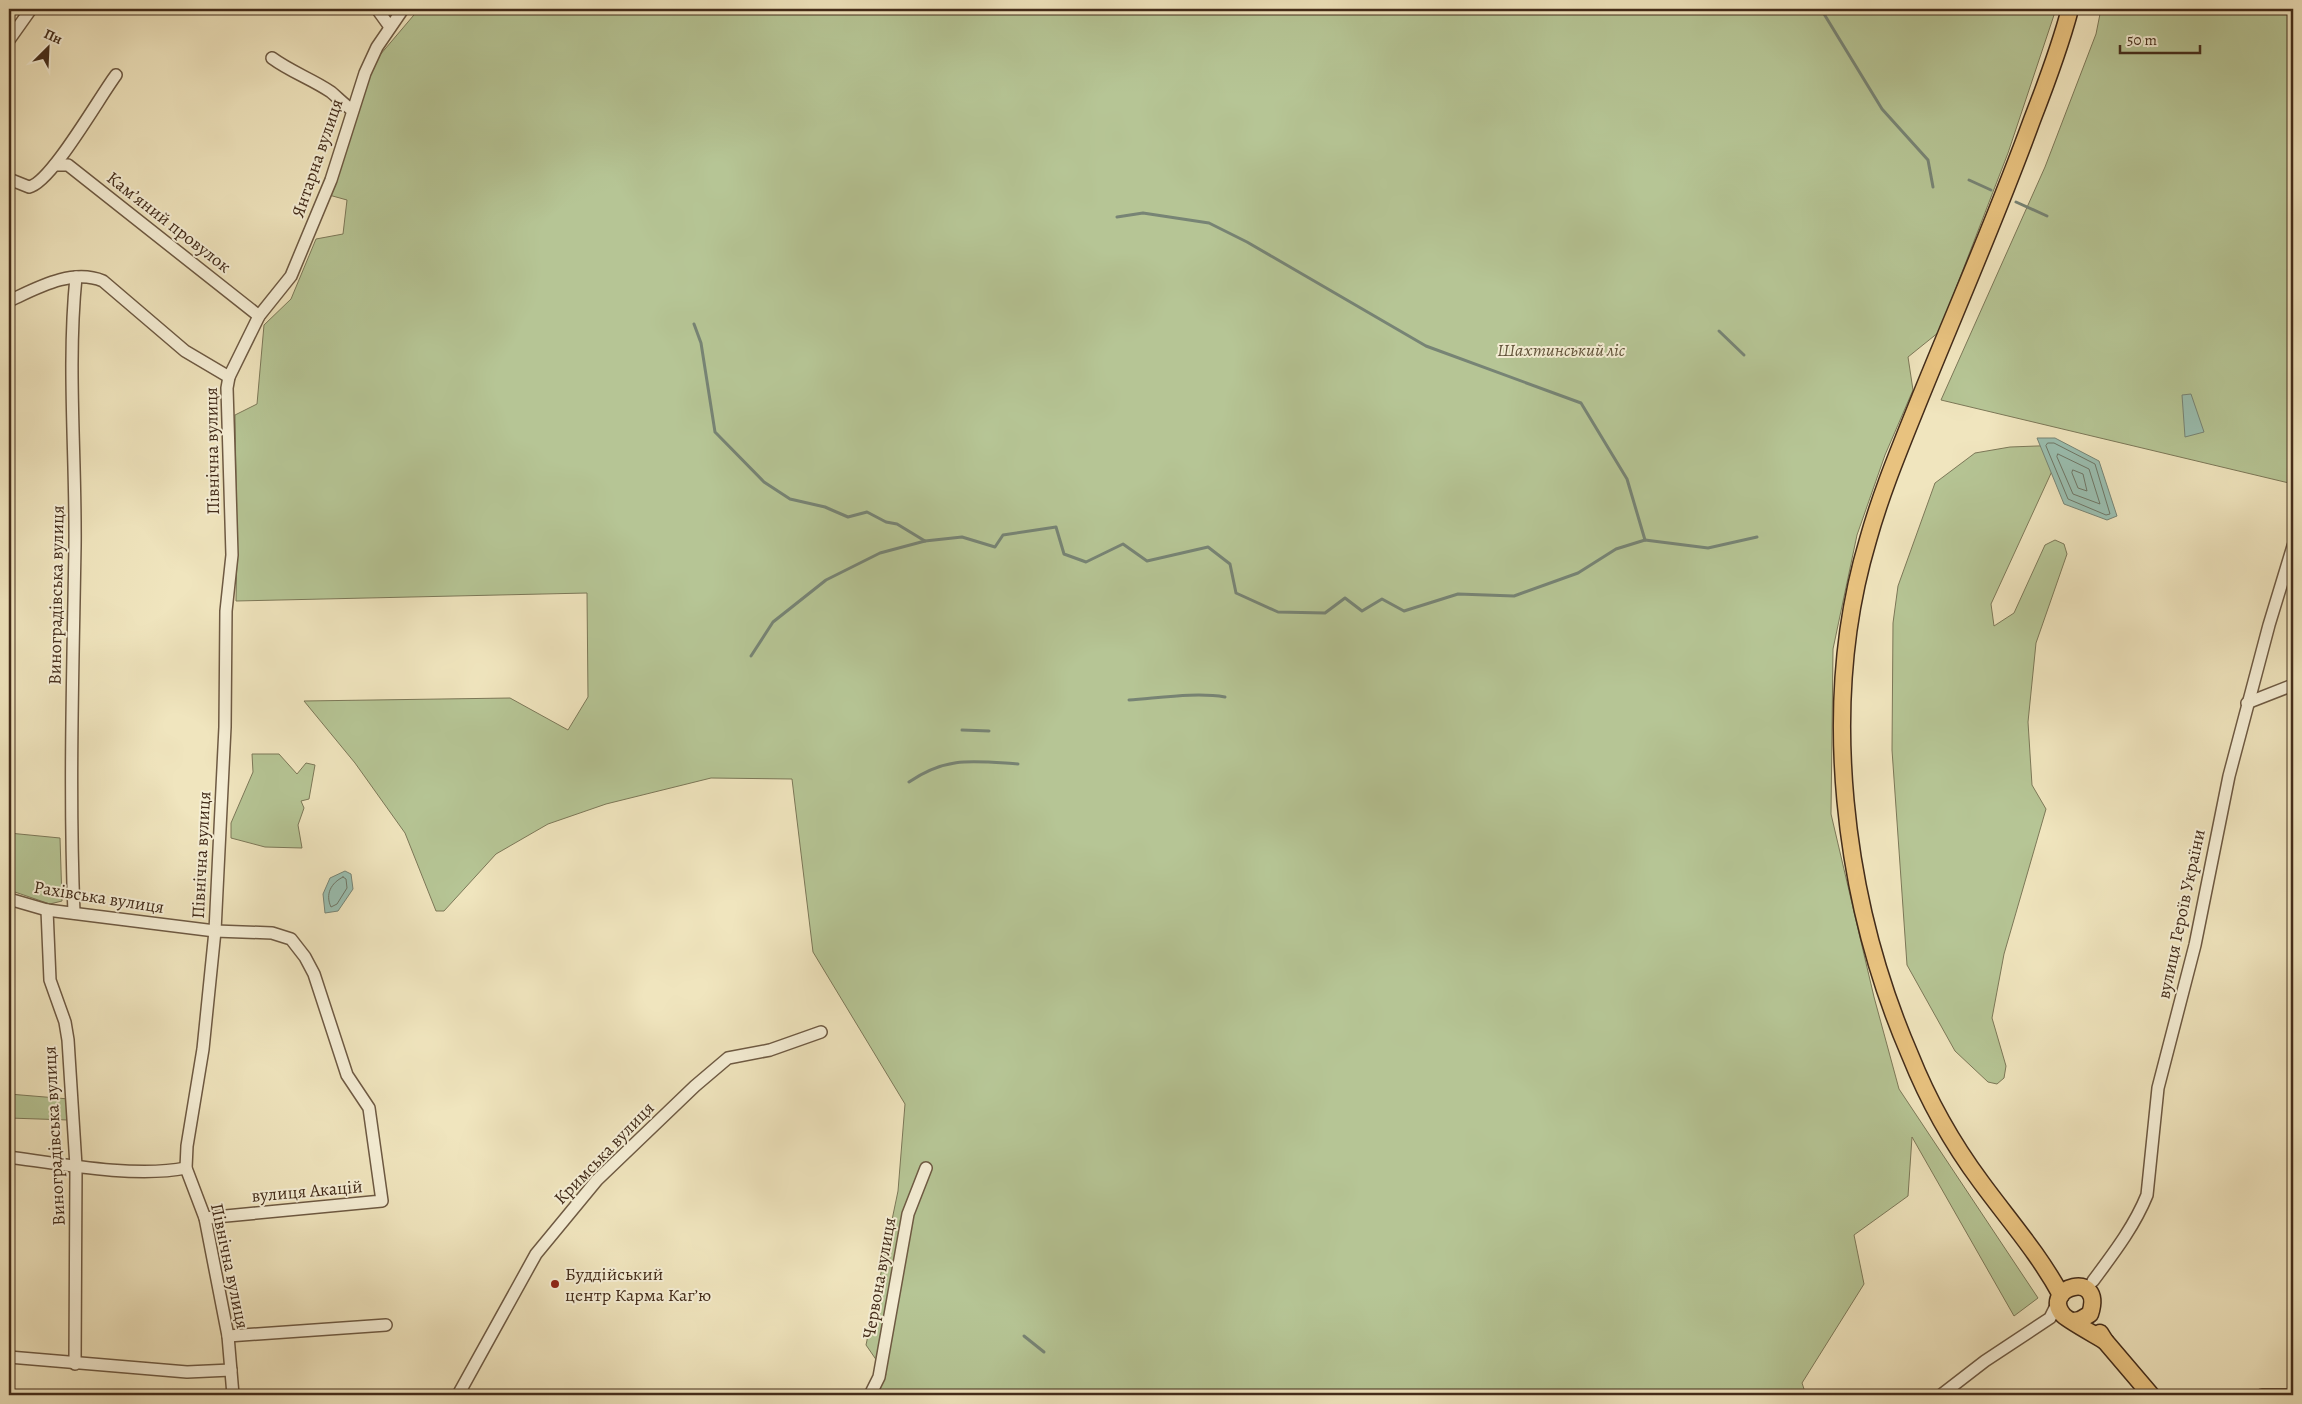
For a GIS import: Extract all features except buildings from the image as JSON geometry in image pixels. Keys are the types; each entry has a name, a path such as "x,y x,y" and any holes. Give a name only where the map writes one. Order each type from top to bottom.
{"highway":[{"path":"2066,1292 1978,1179 1947,1130 1910,1056 1886,996 1871,947 1848,821 1844,756 1844,682 1851,612 1857,583 1867,541 1888,477 2010,182 2059,48 2070,9"},
{"path":"2066,1292 2085,1288 2105,1341 2150,1395"},
{"path":"2066,1292 2060,1310 2063,1319 2105,1341"},
{"path":"2063,1319 2086,1318 2092,1308"}],"street":[{"path":"9,40 32,9"},
{"path":"377,9 390,27"},
{"name":"Янтарна вулиця","path":"259,316 291,276 330,180 352,110 377,47 403,9"},
{"path":"272,58 287,69 332,93 352,110"},
{"path":"9,179 21,186 35,186 55,165 116,74"},
{"name":"Камʼяний провулок","path":"55,165 68,165 259,316"},
{"name":"Виноградівська вулиця","path":"74,913 70,824 75,545 71,390 76,277"},
{"path":"9,301 56,280 94,277 103,281 184,351 229,376"},
{"name":"Північна вулиця","path":"233,1395 228,1336 205,1218 186,1168 187,1146 203,1049 215,931 225,727 226,611 232,555 227,433 229,376 259,316"},
{"name":"вулиця Героїв України","path":"2093,1281 2141,1210 2147,1195 2158,1088 2195,945 2221,811 2247,703 2293,546"},
{"path":"2247,703 2293,685"},
{"name":"Рахівська вулиця","path":"9,898 47,910 215,931 272,933 291,939 305,957 314,974 347,1075 370,1108 382,1201"},
{"name":"Виноградівська вулиця","path":"47,910 50,980 65,1022 68,1040 76,1166 75,1364"},
{"name":"Кримська вулиця","path":"458,1395 536,1254 597,1180 695,1086 728,1058 770,1050 821,1032"},
{"path":"9,1157 76,1166 167,1172 186,1168"},
{"name":"Червона вулиця","path":"870,1395 879,1377 908,1214 926,1168"},
{"name":"вулиця Акацій","path":"205,1218 382,1201"},
{"path":"2066,1292 2093,1281 2092,1308"},
{"path":"1941,1395 1985,1361 2063,1319"},
{"path":"228,1336 386,1325"},
{"path":"9,1357 187,1372 231,1370"},
{"path":"2262,1395 2293,1395"}],"green space":[{"name":"Шахтинський ліс","path":"419,9 2056,9 2008,153 1939,332 1908,357 1913,390 1885,455 1857,535 1833,649 1831,814 1874,997 1899,1089 2038,1298 2014,1316 1912,1137 1908,1196 1854,1235 1864,1284 1802,1383 1806,1395 874,1395 886,1374 866,1345 898,1191 905,1104 813,952 792,779 711,778 606,804 548,824 496,854 444,911 436,911 405,833 355,763 304,701 510,698 568,730 588,697 587,593 236,601 235,415 257,404 264,325 291,299 316,239 343,234 347,200 329,195 374,62"},
{"path":"2101,9 2293,9 2291,294 2293,299 2293,484 1941,400 2045,167 2096,34"},
{"path":"2064,445 1991,604 1994,626 2014,613 2045,545 2055,540 2064,544 2067,554 2036,643 2028,722 2032,785 2046,809 2004,954 1992,1018 2006,1066 2004,1078 1997,1084 1988,1082 1955,1051 1907,965 1892,750 1893,623 1898,586 1935,483 1975,453 2010,447"},
{"path":"252,754 279,754 297,774 306,763 315,765 309,799 301,801 304,808 298,825 302,848 265,847 231,838 231,823 253,772"},
{"path":"9,833 60,838 62,901 50,904 9,890"},
{"path":"9,1094 69,1099 68,1120 9,1118"}],"water":[{"path":"2191,394 2204,432 2185,437 2182,395"},
{"path":"2037,438 2055,438 2099,461 2117,516 2107,520 2064,504"},
{"path":"345,871 351,874 353,889 338,911 325,913 323,894 330,878"}],"waterway":[{"path":"1821,9 1882,109 1928,160 1933,187"},
{"path":"1969,180 1991,190"},
{"path":"2016,202 2047,216"},
{"path":"1117,217 1143,213 1209,223 1247,242 1426,346 1581,403 1627,479 1645,540"},
{"path":"694,324 701,343 715,432 764,482 790,499 825,507 848,517 867,512 886,522 897,524 925,541 962,537 995,547 1003,535 1056,527 1064,554 1086,562 1123,544 1147,561 1208,547 1230,564 1236,593 1278,612 1325,613 1345,598 1362,611 1382,599 1404,611 1458,594 1514,596 1578,573 1616,549 1645,540 1708,548 1757,537"},
{"path":"1719,331 1744,355"},
{"path":"751,656 773,622 826,580 880,553 925,541"},
{"path":"1129,700 1190,695 1225,697"},
{"path":"962,730 989,731"},
{"path":"909,782 948,764 961,762 1018,764"},
{"path":"1024,1336 1044,1352"}],"place":[{"name":"Буддійський центр Карма Кагʼю","path":"555,1284"}]}
